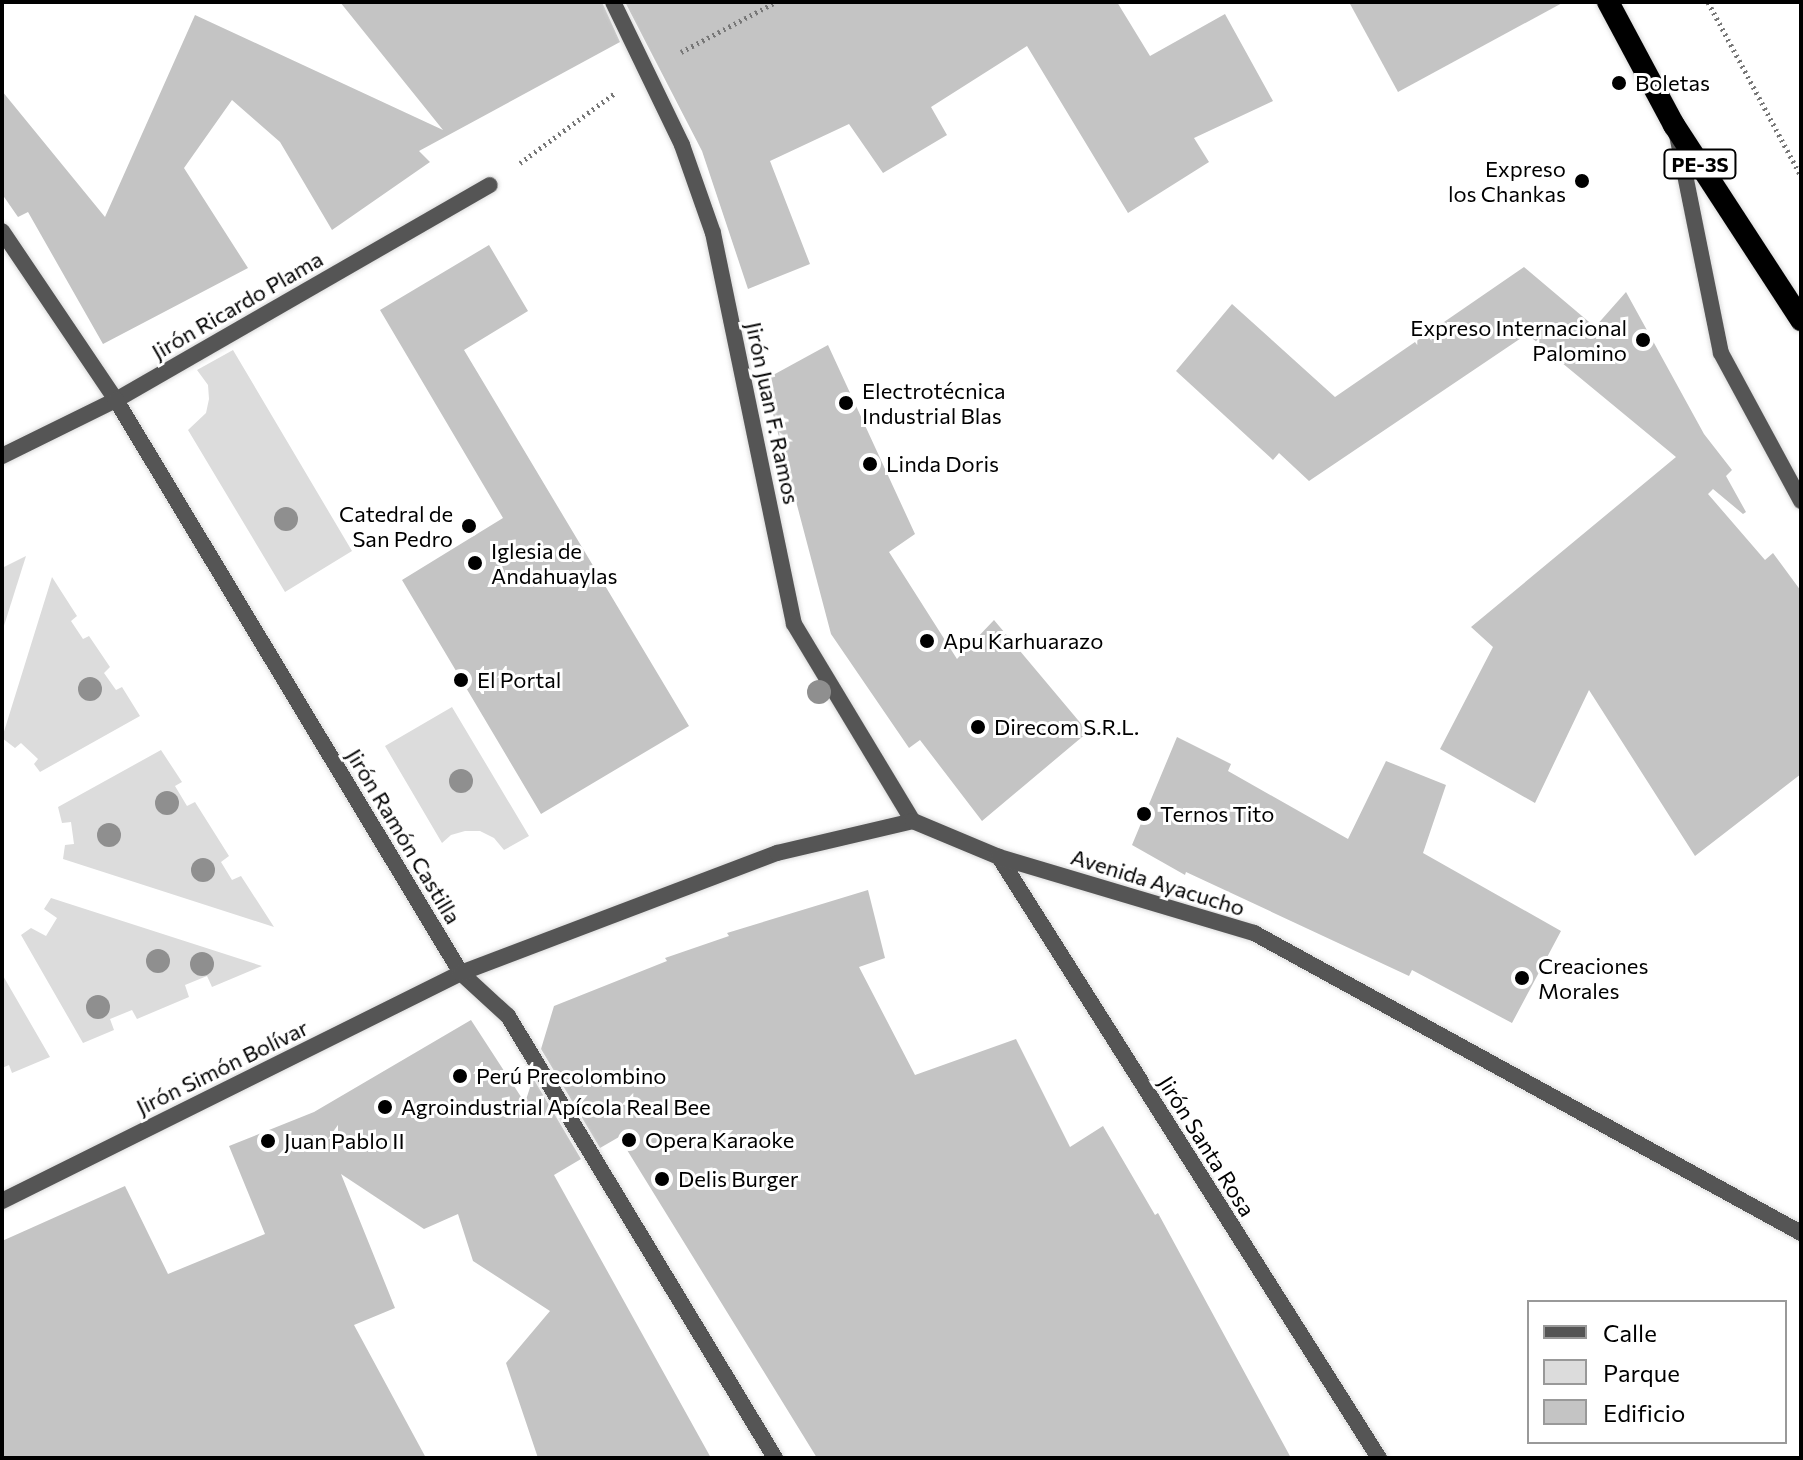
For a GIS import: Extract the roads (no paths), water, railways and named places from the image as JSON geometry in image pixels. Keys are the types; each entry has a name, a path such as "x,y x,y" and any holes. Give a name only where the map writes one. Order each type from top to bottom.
{"highway":[{"name":"PE-3S","path":"1608,2 1674,125 1801,320"}],"street":[{"name":"Jirón Juan F. Ramos","path":"613,2 682,145 713,233 794,624 913,821"},
{"path":"1674,125 1721,353 1801,501"},
{"name":"Jirón Ricardo Plama","path":"2,456 116,400 490,185"},
{"name":"Jirón Ramón Castilla","path":"2,231 116,400 461,973 508,1016 775,1458"},
{"name":"Avenida Ayacucho","path":"913,821 999,857 1254,933 1801,1233"},
{"path":"461,973 777,853 913,821"},
{"name":"Jirón Santa Rosa","path":"999,857 1379,1458"},
{"name":"Jirón Simón Bolívar","path":"2,1201 461,973"}],"place":[{"name":"Boletas","path":"1619,83"},
{"name":"Expreso los Chankas","path":"1582,181"},
{"name":"Expreso Internacional Palomino","path":"1643,340"},
{"name":"Electrotécnica Industrial Blas","path":"846,403"},
{"name":"Linda Doris","path":"870,464"},
{"name":"Catedral de San Pedro","path":"469,526"},
{"name":"Iglesia de Andahuaylas","path":"475,563"},
{"name":"Apu Karhuarazo","path":"927,641"},
{"name":"El Portal","path":"461,680"},
{"name":"Direcom S.R.L.","path":"978,727"},
{"name":"Ternos Tito","path":"1144,814"},
{"name":"Creaciones Morales","path":"1522,978"},
{"name":"Perú Precolombino","path":"460,1076"},
{"name":"Agroindustrial Apícola Real Bee","path":"385,1107"},
{"name":"Opera Karaoke","path":"629,1140"},
{"name":"Juan Pablo II","path":"268,1141"},
{"name":"Delis Burger","path":"662,1179"}]}
